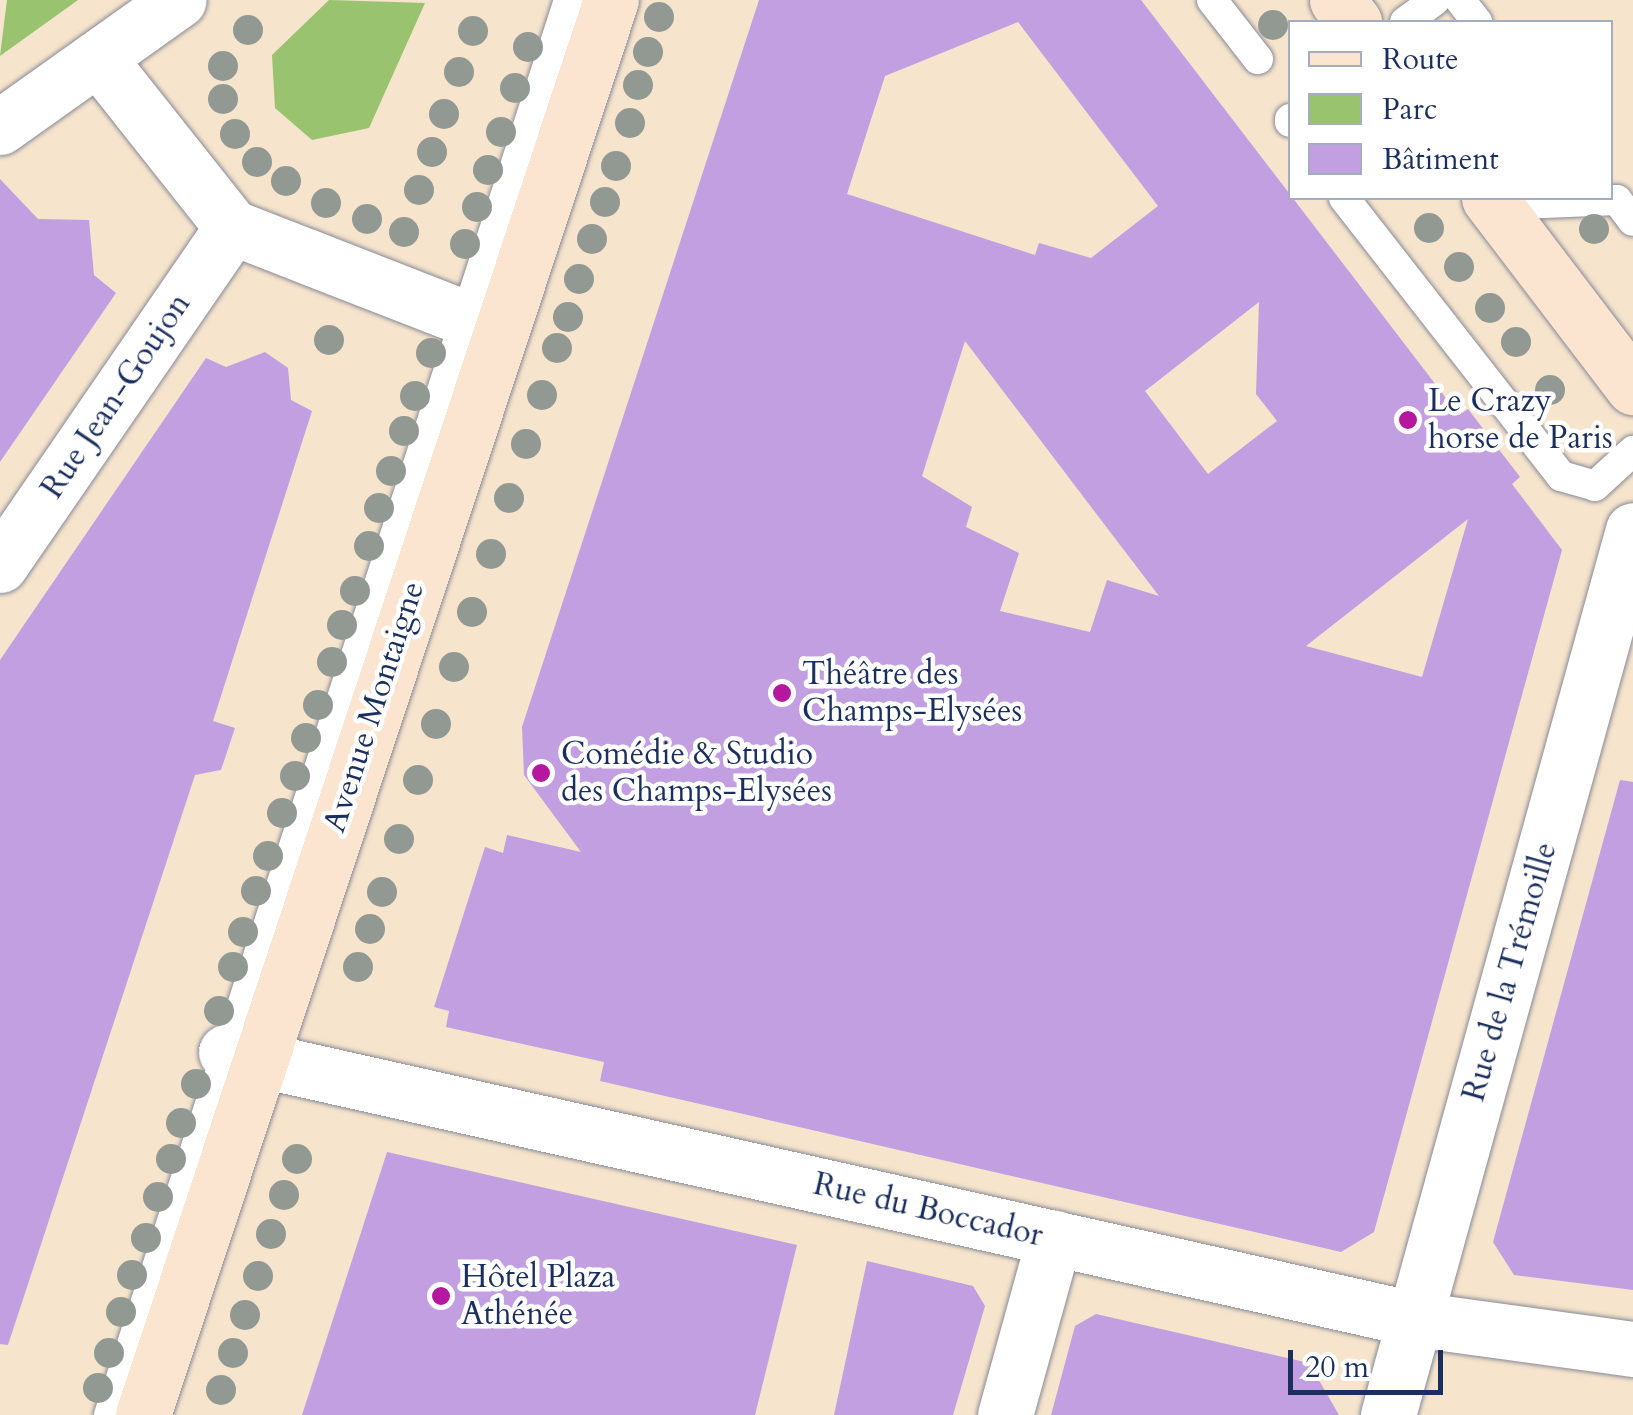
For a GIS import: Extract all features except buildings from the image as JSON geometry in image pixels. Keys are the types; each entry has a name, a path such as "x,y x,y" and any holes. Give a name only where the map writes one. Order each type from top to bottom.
{"main road":[{"name":"Avenue Montaigne","path":"144,1415 242,1056 480,323 611,0"},
{"path":"1337,0 1352,20"},
{"path":"1492,202 1633,387"}],"street":[{"path":"0,127 179,0"},
{"path":"98,58 232,227 480,323"},
{"name":"Rue Jean-Goujon","path":"0,564 232,227"},
{"name":"Rue de la Trémoille","path":"1388,1415 1633,530"},
{"name":"Rue du Boccador","path":"242,1056 1414,1319 1633,1349"},
{"path":"1005,1415 1054,1238"}],"lane":[{"name":"Avenue Montaigne","path":"480,323 569,0"},
{"path":"1212,0 1258,59"},
{"path":"1408,20 1435,0"},
{"path":"1460,0 1475,20"},
{"path":"1346,200 1561,476 1595,486 1633,451"},
{"path":"1492,202 1616,200 1633,221"},
{"name":"Avenue Montaigne","path":"109,1415 242,1056"}],"green space":[{"path":"7,0 78,0 0,56"},
{"path":"329,0 425,3 369,128 312,140 275,108 272,55"}],"place":[{"name":"Le Crazy horse de Paris","path":"1408,420"},
{"name":"Théâtre des Champs-Elysées","path":"782,693"},
{"name":"Comédie & Studio des Champs-Elysées","path":"541,773"},
{"name":"Hôtel Plaza Athénée","path":"441,1296"}]}
